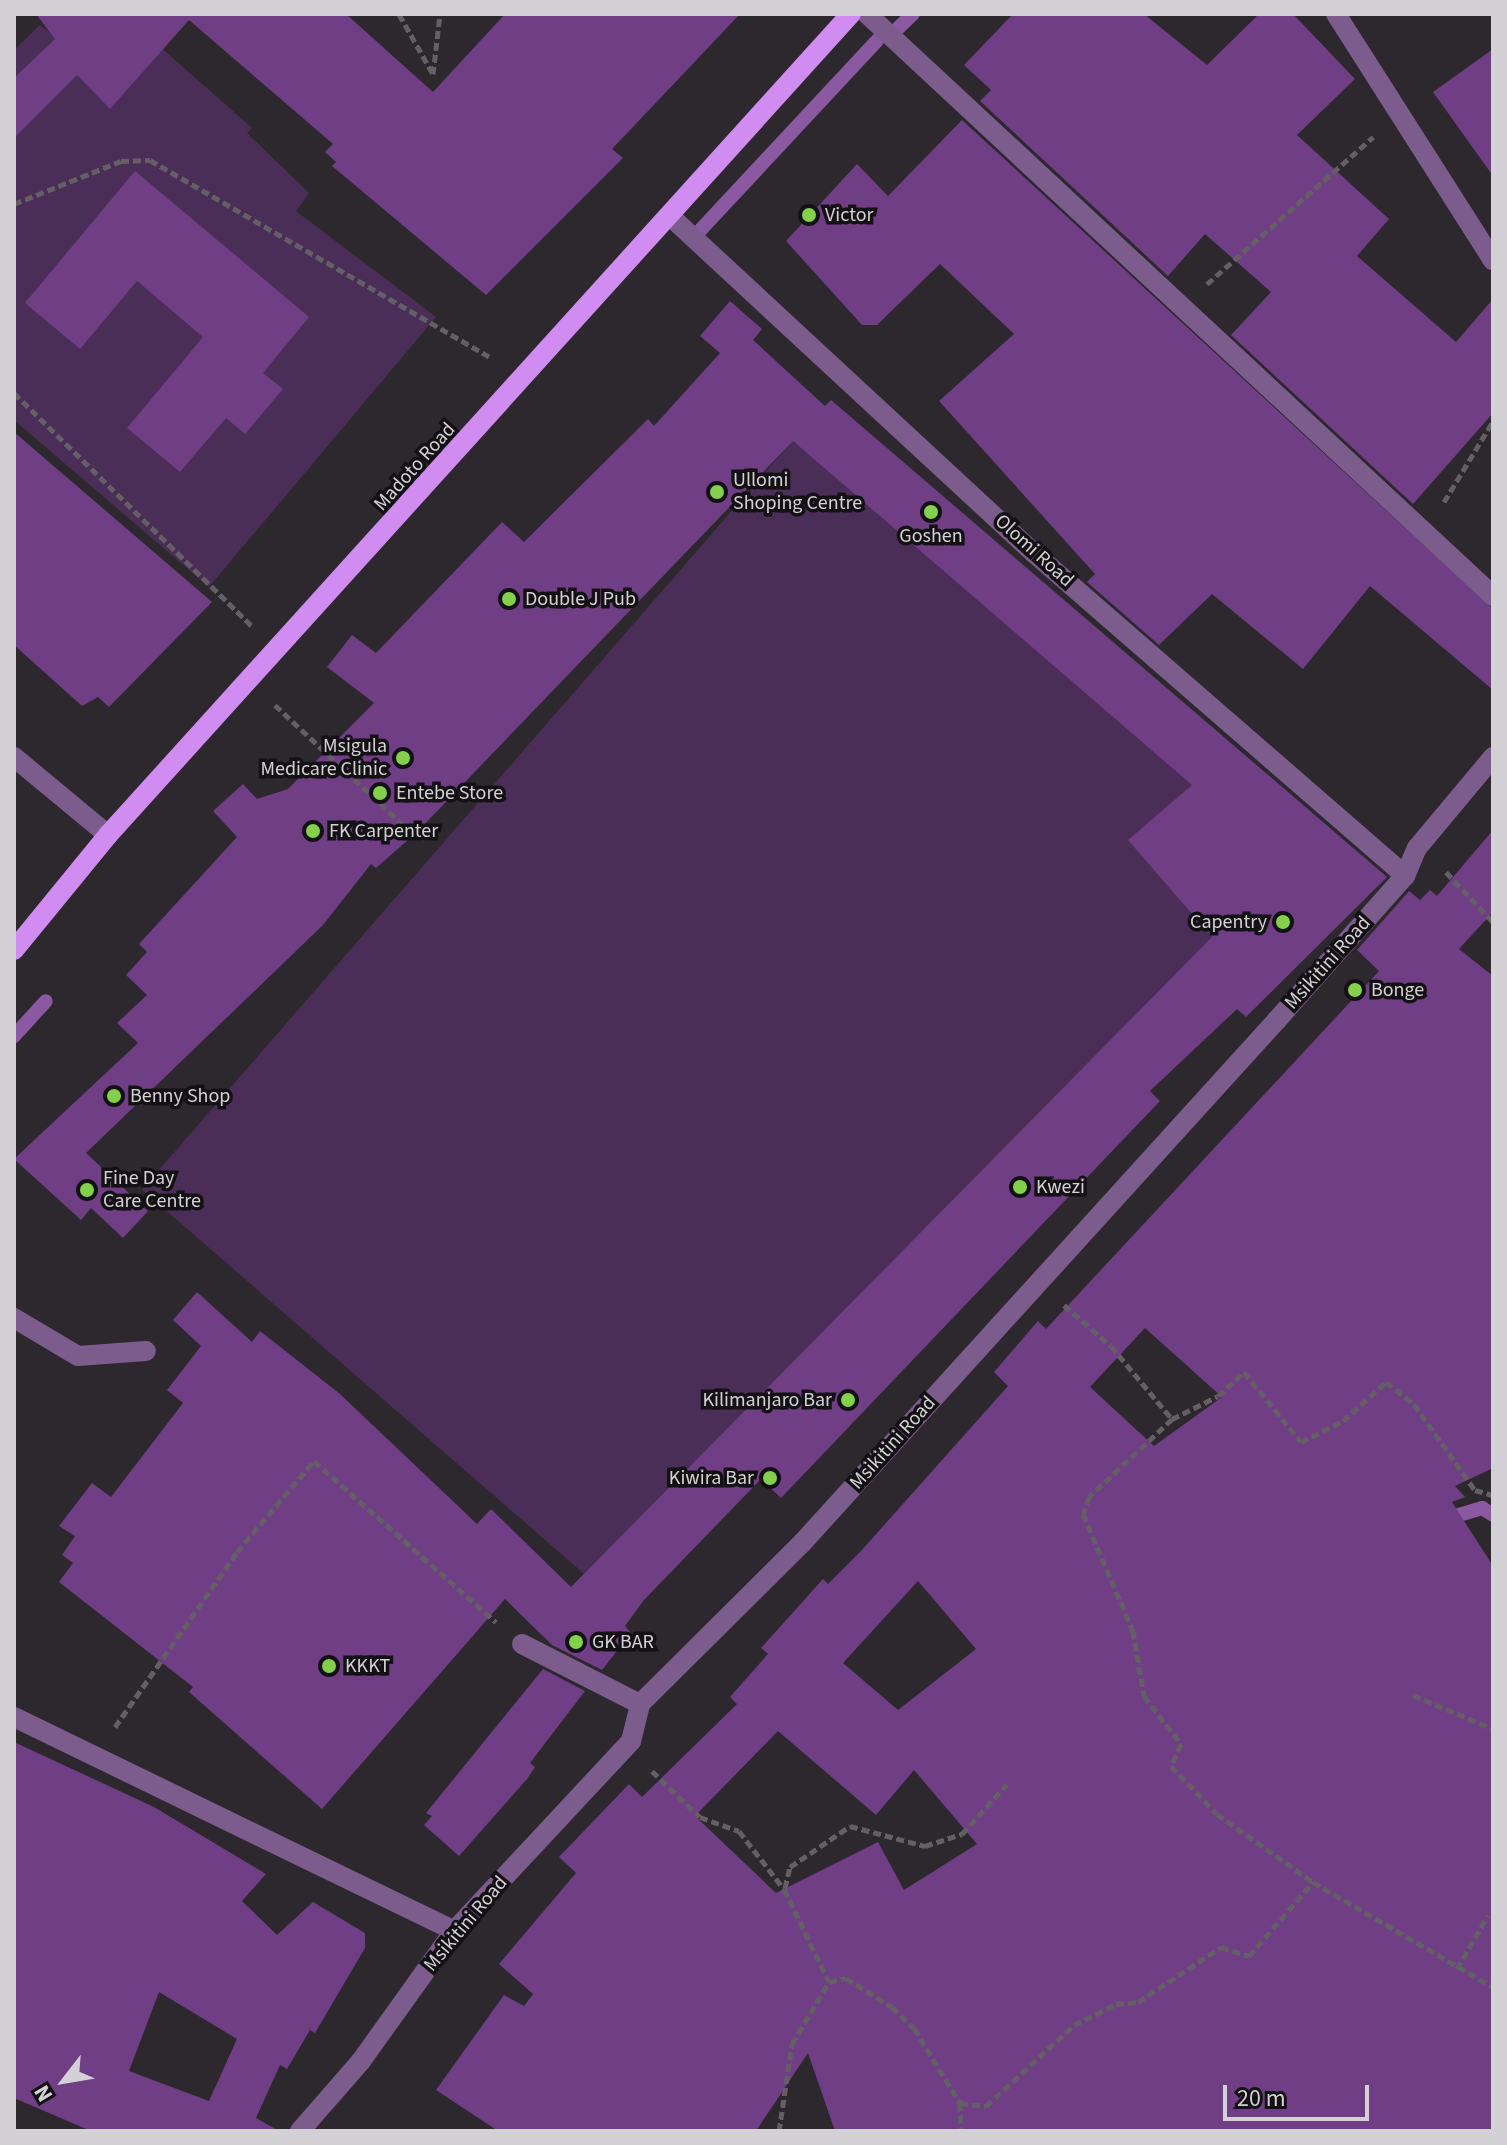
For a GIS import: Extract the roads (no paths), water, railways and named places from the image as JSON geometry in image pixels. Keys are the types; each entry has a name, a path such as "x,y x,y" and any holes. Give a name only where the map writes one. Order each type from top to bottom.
{"main road":[{"name":"Madoto Road","path":"14,950 108,835 247,679 526,380 851,14"}],"street":[{"path":"867,14 1493,596"},
{"path":"1336,14 1493,260"},
{"name":"Olomi Road","path":"671,217 1034,553 1405,876"},
{"path":"14,757 108,835"},
{"name":"Msikitini Road","path":"300,2131 361,2061 454,1931 631,1741 640,1704 803,1542 1040,1283 1405,876 1417,848 1493,757"},
{"path":"14,1318 78,1356 146,1351"},
{"path":"522,1644 640,1704"},
{"path":"14,1717 92,1761 454,1931"}],"waterway":[{"path":"892,34 913,14"},
{"path":"693,238 877,41"},
{"path":"14,1036 46,1001"},
{"path":"1442,1520 1482,1508 1493,1515"}],"place":[{"name":"Victor","path":"809,215"},
{"name":"Ullomi Shoping Centre","path":"717,492"},
{"name":"Goshen","path":"931,512"},
{"name":"Double J Pub","path":"509,599"},
{"name":"Msigula Medicare Clinic","path":"403,758"},
{"name":"Entebe Store","path":"380,793"},
{"name":"FK Carpenter","path":"313,831"},
{"name":"Capentry","path":"1283,922"},
{"name":"Bonge","path":"1355,990"},
{"name":"Benny Shop","path":"114,1096"},
{"name":"Kwezi","path":"1020,1187"},
{"name":"Fine Day Care Centre","path":"87,1190"},
{"name":"Kilimanjaro Bar","path":"848,1400"},
{"name":"Kiwira Bar","path":"770,1478"},
{"name":"GK BAR","path":"576,1642"},
{"name":"KKKT","path":"329,1666"}]}
